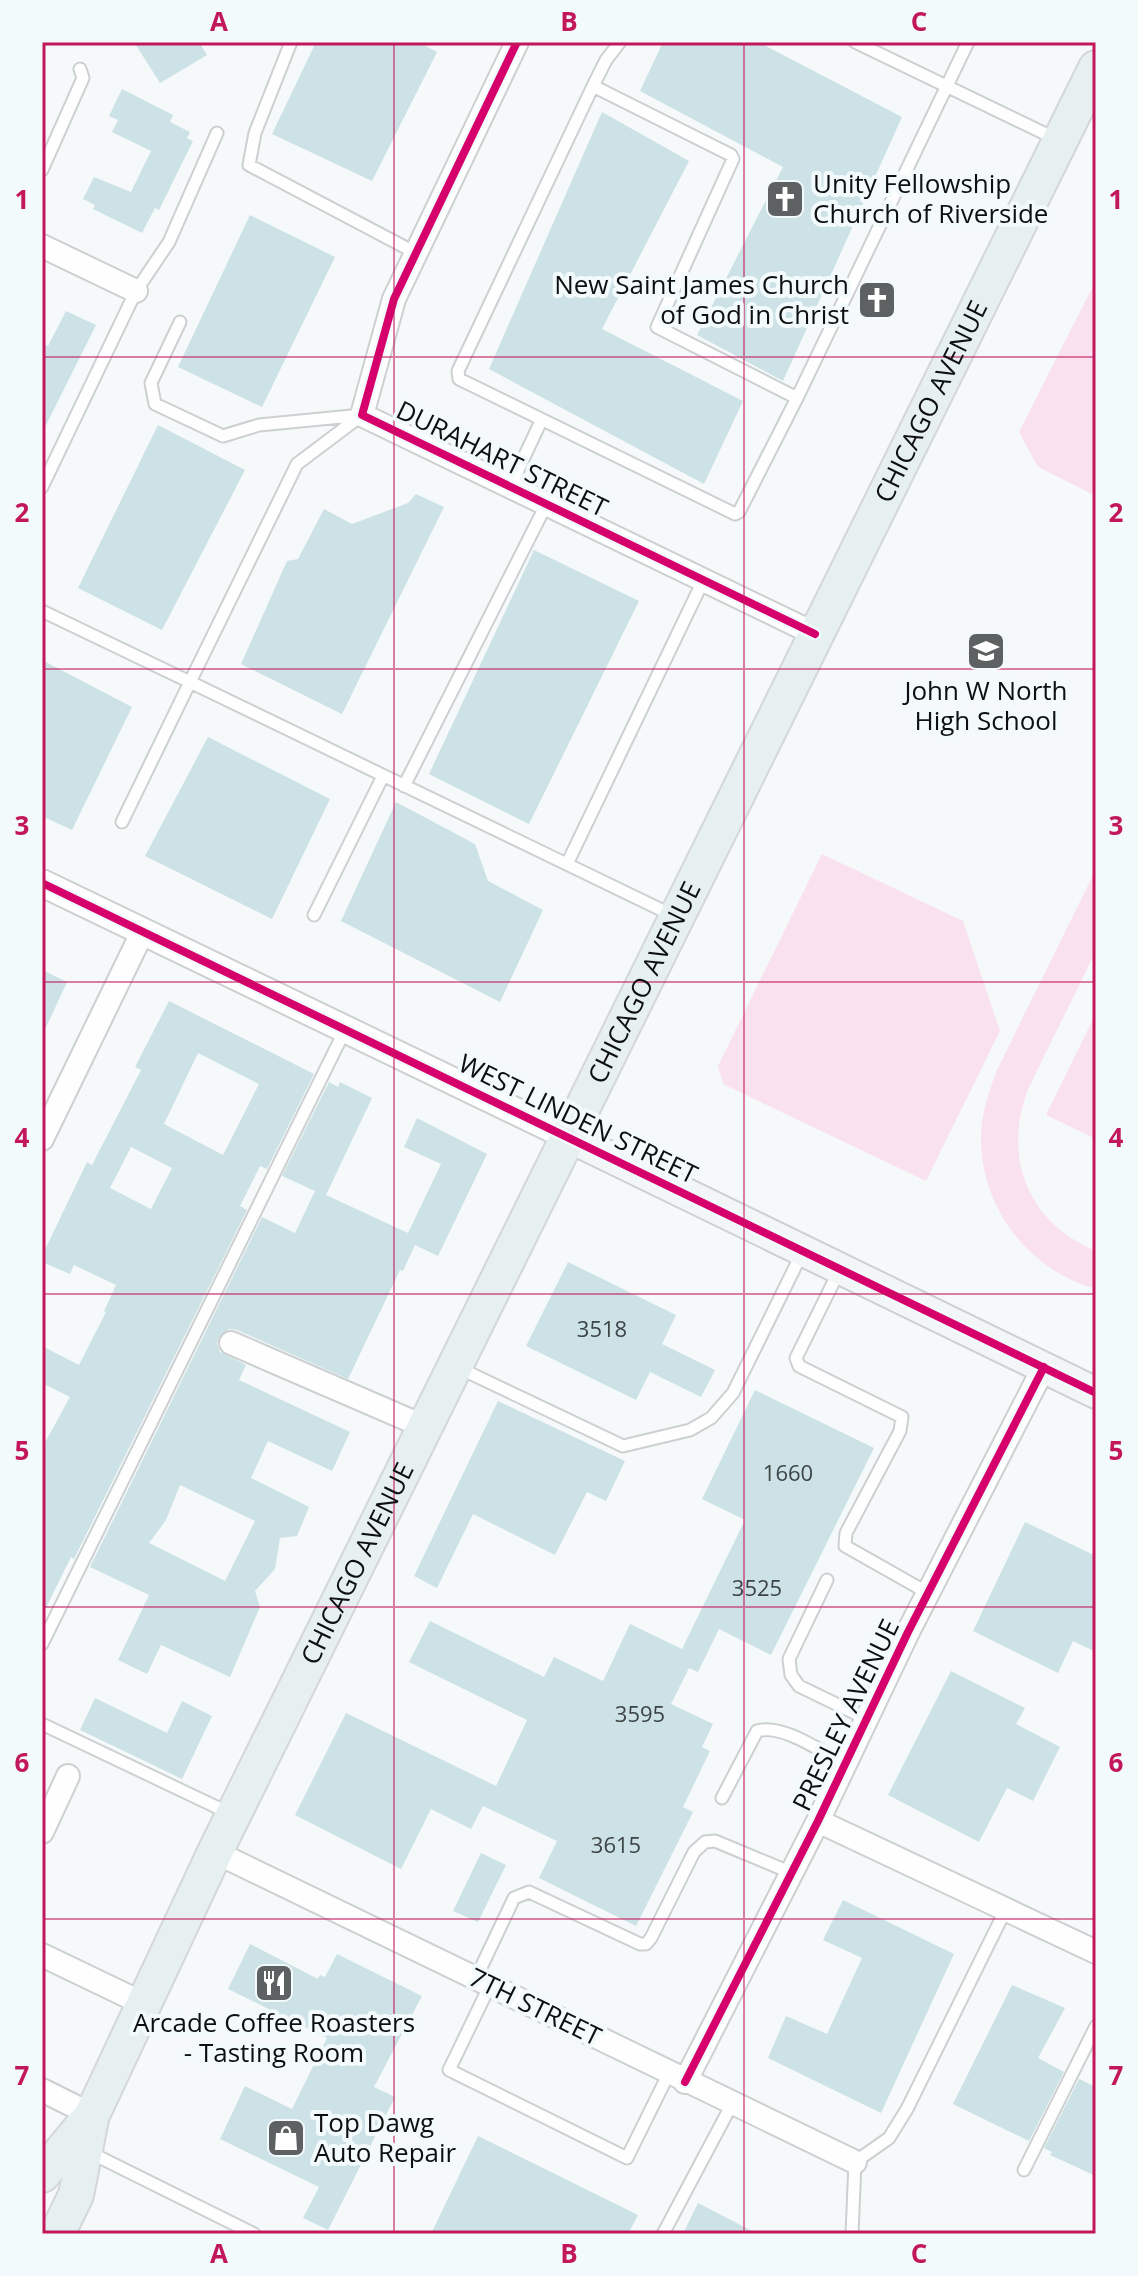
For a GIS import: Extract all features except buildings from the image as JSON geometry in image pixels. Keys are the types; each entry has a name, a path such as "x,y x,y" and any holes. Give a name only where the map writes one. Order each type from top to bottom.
{"main road":[{"name":"CHICAGO AVENUE","path":"57,2234 76,2195 92,2115 215,1852 1096,68"},
{"name":"WEST LINDEN STREET","path":"569,1137 1096,1393"},
{"name":"CHICAGO AVENUE","path":"42,2175 92,2115"}],"street":[{"name":"DURAHART STREET","path":"517,42 394,299 362,415 815,634"},
{"path":"42,246 136,291"},
{"name":"WEST LINDEN STREET","path":"42,883 569,1137"},
{"path":"42,1139 143,931"},
{"path":"231,1343 425,1427"},
{"name":"PRESLEY AVENUE","path":"677,2077 792,1873 928,1593 1044,1367"},
{"path":"42,1832 68,1776"},
{"path":"818,1821 1096,1952"},
{"name":"7TH STREET","path":"215,1852 855,2162"},
{"path":"42,1955 144,2004"},
{"path":"42,2090 92,2115"}],"lane":[{"path":"291,42 255,133 249,165 416,253"},
{"path":"620,42 606,60 593,86 458,371 459,379 735,514 739,512 797,398 968,42"},
{"path":"855,42 1060,141"},
{"path":"42,170 83,78 80,69"},
{"path":"593,86 731,155 733,159 657,327 797,398"},
{"path":"42,487 136,291 169,242 217,133"},
{"path":"180,322 151,383 155,404 223,436 259,425 362,415"},
{"path":"122,822 297,464 362,415"},
{"path":"511,485 541,421"},
{"path":"404,786 548,503"},
{"path":"567,864 704,579"},
{"path":"42,611 677,917"},
{"path":"314,915 383,776"},
{"path":"42,1644 346,1028"},
{"path":"456,1366 623,1446 690,1430 711,1418 733,1393 804,1250"},
{"path":"840,1268 796,1358 799,1366 902,1417 900,1431 846,1533 845,1546 928,1593"},
{"path":"827,1580 789,1659 791,1675 799,1686 867,1719"},
{"path":"42,1724 234,1815"},
{"path":"722,1798 757,1731 768,1728 783,1732 845,1764"},
{"path":"677,2077 627,2158 449,2070 514,1898 529,1892 640,1944 646,1944 694,1852 705,1842 715,1841 792,1873"},
{"path":"852,2234 855,2162 889,2138 907,2109 1006,1909"},
{"path":"1024,2170 1096,2026"},
{"path":"663,2234 732,2104"},
{"path":"85,2150 254,2234"}],"shaded area":[{"path":"1096,280 1096,496 1038,467 1019,432"},
{"path":"822,854 963,921 1000,1031 926,1181 723,1084 718,1066"},
{"path":"1096,869 1096,951 1029,1087 1021,1112 1018,1137 1026,1184 1037,1204 1052,1223 1096,1251 1096,1289 1050,1268 1014,1234 991,1192 984,1168 981,1133 983,1115 997,1070"},
{"path":"1096,1013 1096,1139 1046,1115"}],"cycle path":[{"path":"517,42 394,299 362,415 815,634"},
{"path":"42,883 1096,1393"},
{"path":"685,2082 818,1821 908,1632 1044,1367"}],"place":[{"name":"Unity Fellowship Church of Riverside","path":"785,199"},
{"name":"New Saint James Church of God in Christ","path":"877,300"},
{"name":"John W North High School","path":"986,651"},
{"name":"Arcade Coffee Roasters - Tasting Room","path":"274,1983"},
{"name":"Top Dawg Auto Repair","path":"286,2138"}]}
